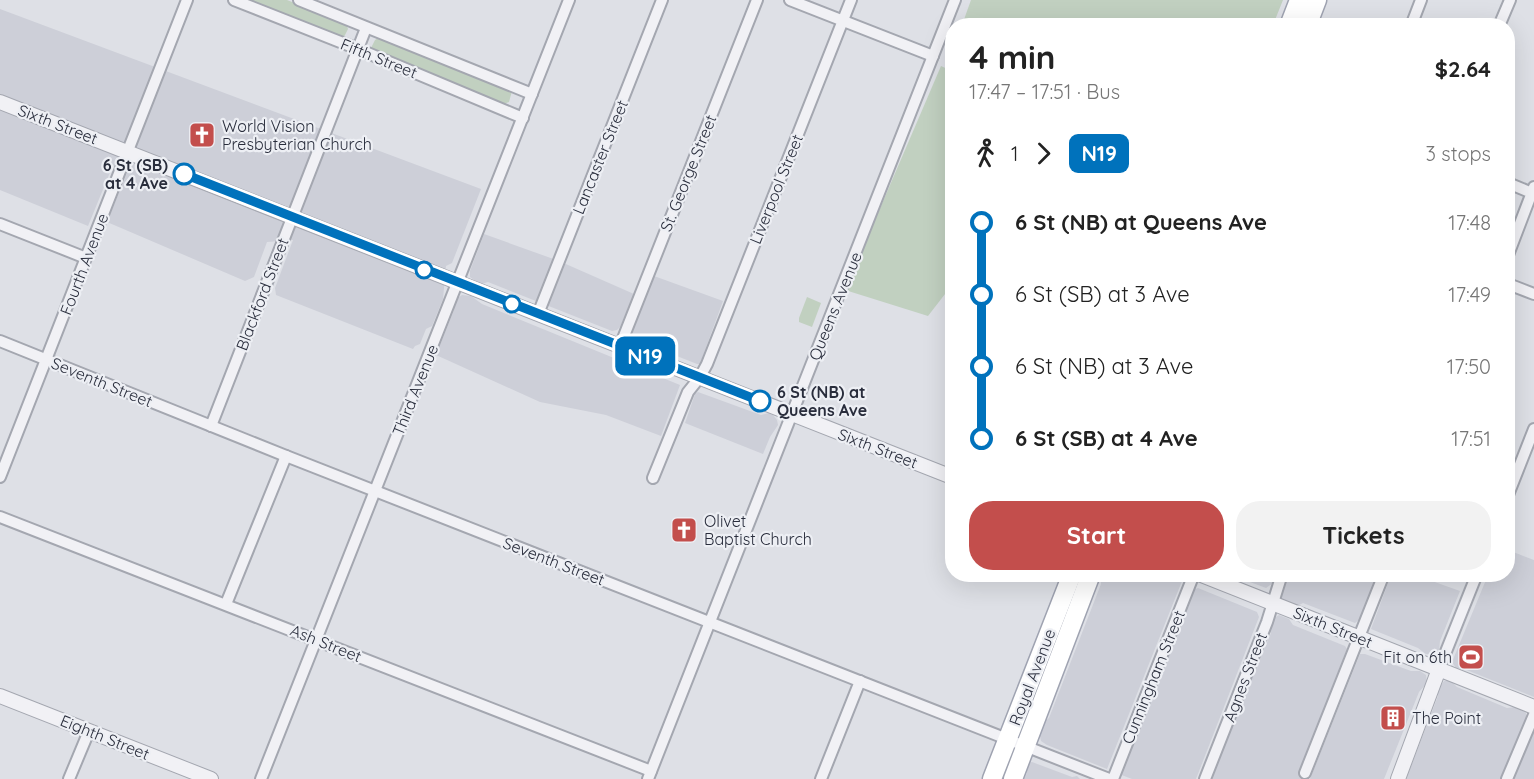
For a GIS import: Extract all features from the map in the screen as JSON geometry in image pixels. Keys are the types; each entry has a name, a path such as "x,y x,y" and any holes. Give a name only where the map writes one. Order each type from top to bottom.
{"main road":[{"path":"1292,18 1299,0"},
{"path":"1310,18 1317,0"},
{"name":"Royal Avenue","path":"992,779 1069,582"},
{"name":"Royal Avenue","path":"1013,779 1088,582"}],"street":[{"name":"Fourth Avenue","path":"0,477 187,0"},
{"name":"Fifth Street","path":"234,0 523,118"},
{"name":"Fifth Street","path":"299,0 532,94"},
{"name":"Third Avenue","path":"261,779 569,0"},
{"name":"Lancaster Street","path":"538,314 662,0"},
{"name":"St. George Street","path":"620,346 757,0"},
{"path":"790,0 933,56"},
{"name":"Liverpool Street","path":"652,478 688,392 700,378 707,364 851,0"},
{"name":"Queens Avenue","path":"948,18 955,0"},
{"path":"1414,18 1421,0"},
{"path":"1502,18 1510,0"},
{"name":"Queens Avenue","path":"650,775 945,25"},
{"name":"Blackford Street","path":"211,426 366,28"},
{"name":"Sixth Street","path":"0,102 945,474"},
{"path":"1515,185 1533,190 1515,237"},
{"path":"0,224 86,258"},
{"path":"1515,287 1534,294"},
{"name":"Seventh Street","path":"0,342 44,365 211,426 1111,779"},
{"path":"1515,477 1534,429"},
{"path":"226,604 286,456"},
{"name":"Ash Street","path":"0,517 226,604 650,775"},
{"name":"Cunningham Street","path":"1111,779 1191,582"},
{"name":"Sixth Street","path":"1219,582 1534,707"},
{"name":"Agnes Street","path":"1205,779 1267,622 1279,582"},
{"path":"1305,773 1381,582"},
{"path":"1398,779 1474,582"},
{"path":"821,779 860,681"},
{"name":"Eighth Street","path":"0,696 211,779"},
{"path":"1507,779 1534,715"},
{"path":"69,779 89,731"}],"shaded area":[{"path":"0,9 481,189 452,263 446,266 443,299 432,326 426,329 420,344 413,349 276,295 275,288 293,240 267,242 254,277 245,281 107,222 127,173 113,165 88,226 0,190"},
{"path":"484,234 559,261 634,294 620,327 612,331 488,282 482,284 474,280 470,277 470,271"},
{"path":"654,276 723,301 700,364 634,339 632,332"},
{"path":"462,295 471,296 482,304 680,385 661,436 606,415 540,402 436,355 454,310 456,299"},
{"path":"698,392 761,415 769,413 773,415 778,425 763,454 685,423 695,394"},
{"path":"1515,553 1534,560 1534,697 1464,669 1456,668 1452,662 1485,582 1515,582"},
{"path":"1101,582 1182,582 1107,769 1047,745 1041,741 1039,732 1043,723 1049,718"},
{"path":"1250,582 1274,582 1266,588"},
{"path":"1285,582 1375,582 1360,619 1355,623 1303,603 1297,606 1281,600 1279,596"},
{"path":"1388,582 1435,582 1460,591 1440,641 1439,651 1435,655 1426,654 1418,648 1371,629"},
{"path":"1198,588 1257,612 1259,617 1196,779 1132,779 1119,774 1193,590"},
{"path":"1279,615 1289,619 1293,625 1345,646 1347,649 1298,775 1307,779 1210,779 1271,633 1269,629 1274,618"},
{"path":"1360,654 1411,671 1420,671 1426,675 1427,683 1419,692 1384,779 1310,779"},
{"path":"1444,681 1451,681 1457,687 1507,708 1516,707 1526,713 1526,722 1503,779 1406,779 1438,696 1437,691"},
{"path":"1534,724 1534,779 1512,779"},
{"path":"1032,762 1072,777 1077,776 1080,779 1024,779 1027,773 1024,769 1028,763"}],"green space":[{"path":"239,0 287,0 346,23 348,29 343,39"},
{"path":"971,0 1283,0 1276,18 965,18"},
{"path":"378,38 512,91 509,102 501,105 374,51 371,48"},
{"path":"941,66 945,68 945,294 928,316 845,290"},
{"path":"807,297 821,303 812,327 799,322"}],"bus line":[{"name":"N19","path":"184,174 760,401"}],"place":[{"name":"World Vision Presbyterian Church","path":"202,135"},
{"name":"6 St (SB) at 4 Ave","path":"184,174"},
{"name":"6 St (NB) at Queens Ave","path":"760,401"},
{"name":"Olivet Baptist Church","path":"684,530"},
{"name":"Fit on 6th","path":"1471,657"},
{"name":"The Point","path":"1393,718"}]}
